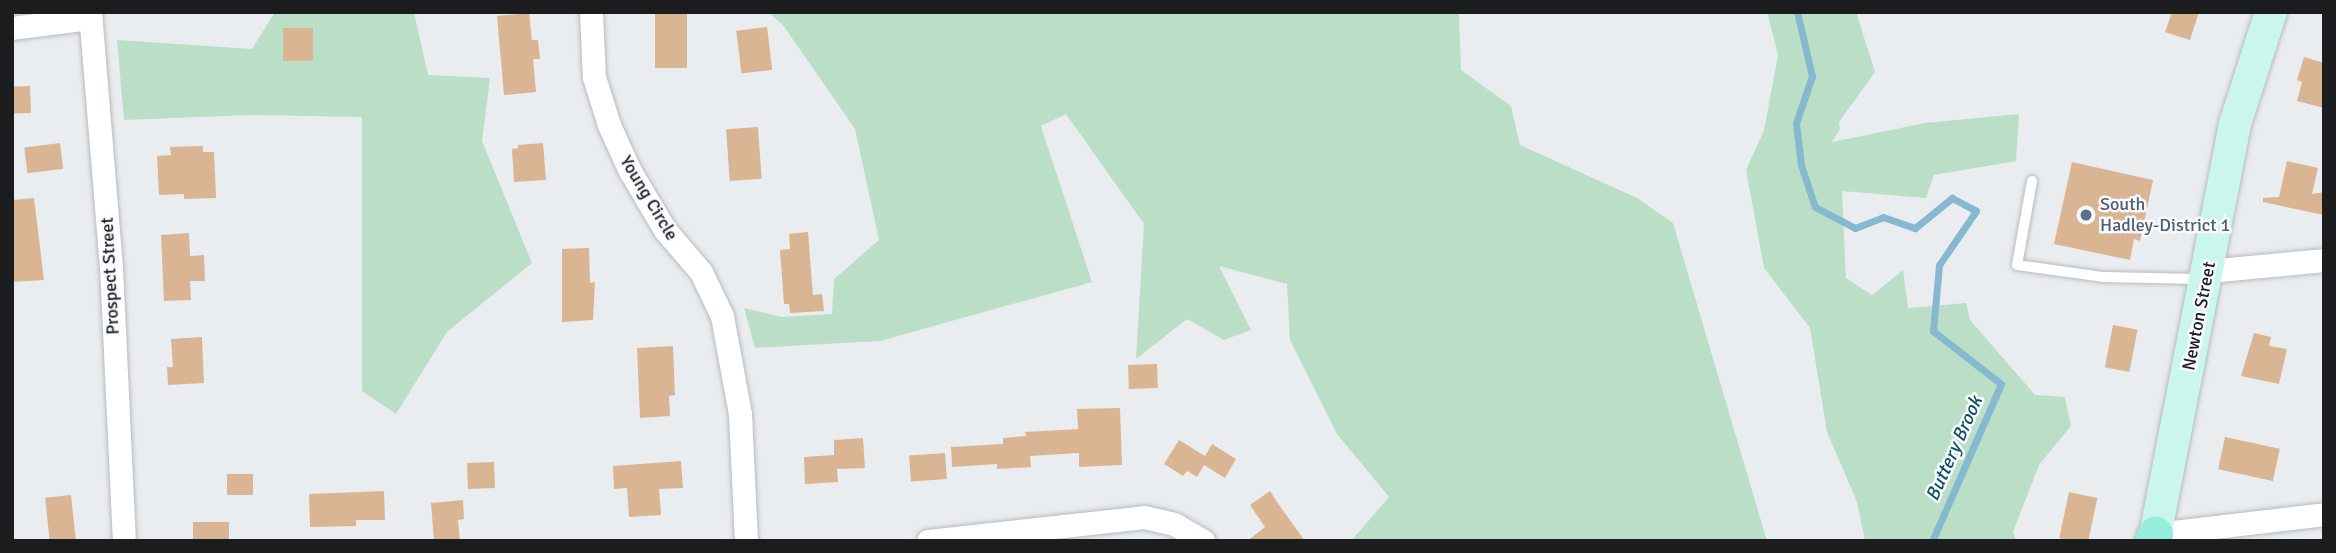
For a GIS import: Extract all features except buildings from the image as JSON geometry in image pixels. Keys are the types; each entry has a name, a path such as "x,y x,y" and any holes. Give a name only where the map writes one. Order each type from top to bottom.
{"main road":[{"name":"Newton Street","path":"2153,539 2208,275 2235,124 2271,12"}],"street":[{"name":"Young Circle","path":"592,12 594,77 609,125 630,170 665,230 701,272 722,316 740,414 746,541"},
{"path":"12,28 90,15"},
{"name":"Prospect Street","path":"90,15 111,267 124,541"},
{"path":"2208,275 2324,260"},
{"path":"2153,539 2324,514"},
{"path":"928,541 993,537 1144,517 1174,524 1204,541"}],"lane":[{"path":"2032,181 2017,265 2104,277 2208,275"}],"green space":[{"path":"275,12 414,12 428,75 490,78 482,141 532,263 447,332 396,414 362,391 362,117 251,115 124,120 117,40 252,49"},
{"path":"768,12 1459,12 1461,70 1511,106 1520,145 1637,198 1673,223 1767,541 1351,541 1389,497 1337,434 1290,340 1287,284 1219,266 1251,330 1224,340 1187,319 1136,359 1144,224 1066,114 1041,126 1092,282 880,341 755,348 744,308 782,317 832,314 834,279 879,240 855,129 783,25"},
{"path":"1767,12 1856,12 1875,72 1839,122 1840,129 1832,142 1925,123 2019,114 2016,161 1934,175 1926,198 1842,191 1846,278 1872,295 1903,270 1908,308 1966,303 1970,320 2035,395 2065,397 2071,426 2039,465 2013,532 2016,541 1865,541 1857,502 1827,432 1810,328 1764,268 1746,170 1764,130 1778,55"}],"waterway":[{"name":"Buttery Brook","path":"1797,12 1812,76 1796,123 1801,165 1815,207 1855,228 1883,217 1915,228 1952,198 1976,211 1939,265 1933,331 2001,384 1932,541"}],"place":[{"name":"South Hadley-District 1","path":"2086,215"}]}
